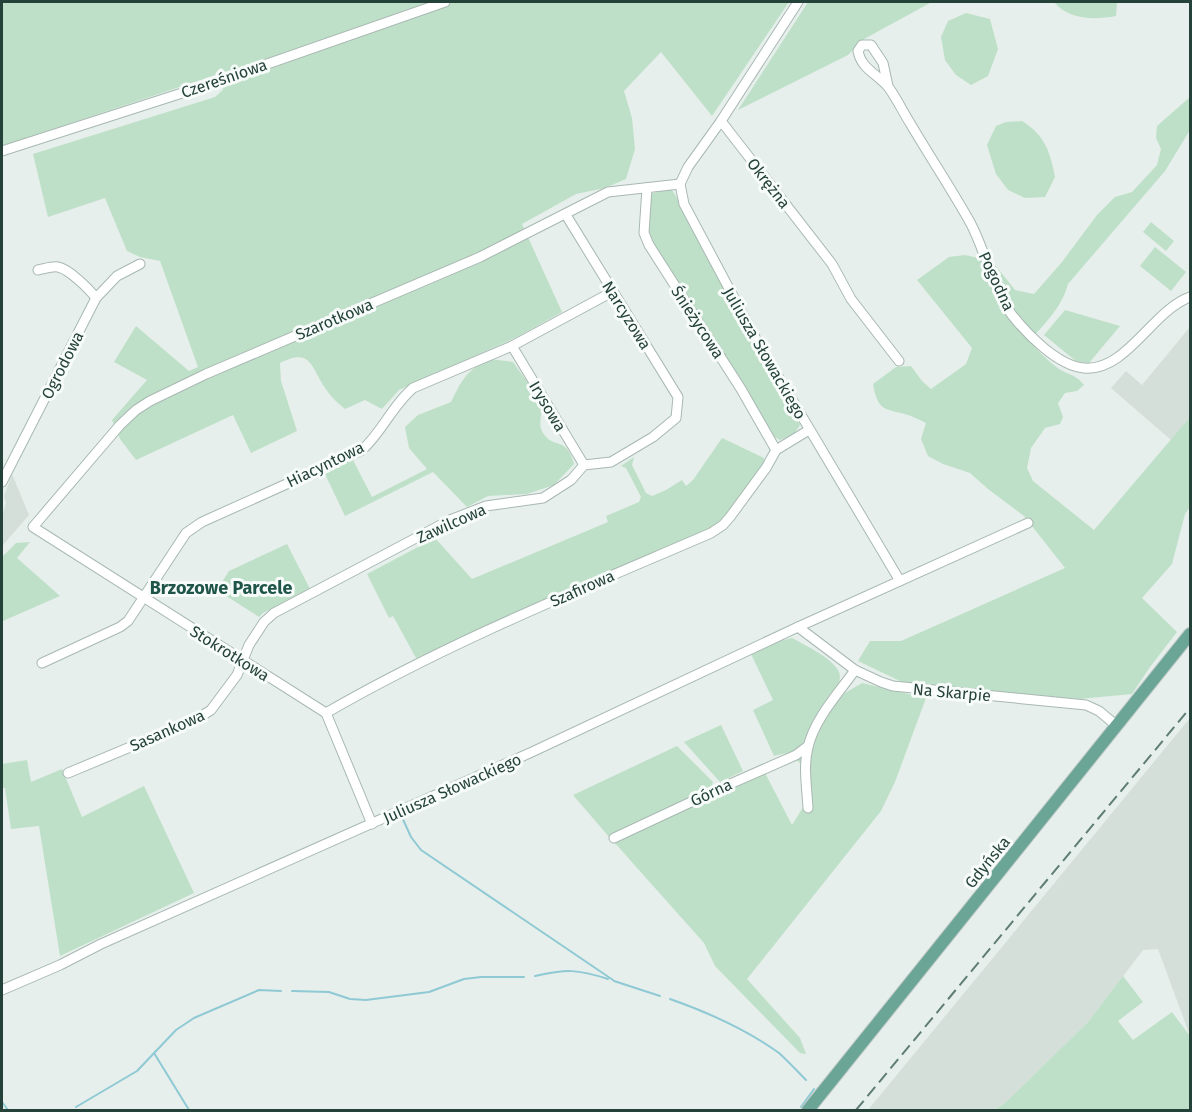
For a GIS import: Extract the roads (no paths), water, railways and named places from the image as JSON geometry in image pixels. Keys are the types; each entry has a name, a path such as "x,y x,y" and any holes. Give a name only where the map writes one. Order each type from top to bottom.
{"main road":[{"name":"Gdyńska","path":"808,1110 1191,634"}],"street":[{"name":"Czereśniowa","path":"2,151 207,84 445,2"},
{"path":"680,184 688,167 721,121 798,2"},
{"name":"Pogodna","path":"888,86 971,225 1012,314 1032,336 1058,358 1082,368 1093,368 1106,364 1127,349 1171,308 1191,297"},
{"name":"Okrężna","path":"721,121 832,264 851,298 899,361"},
{"name":"Szarotkowa","path":"33,527 120,425 150,400 480,257 608,192 680,184"},
{"name":"Juliusza Słowackiego","path":"680,184 684,204 728,289 900,581"},
{"name":"Śnieżycowa","path":"647,188 644,233 649,244 741,389 776,450"},
{"name":"Narcyzowa","path":"566,215 678,397 676,418 653,437 611,462 584,465"},
{"name":"Ogrodowa","path":"2,482 96,298 117,276 140,264"},
{"path":"38,270 57,267 66,271 96,298"},
{"name":"Hiacyntowa","path":"42,663 120,627 128,621 186,532 202,522 362,450 373,440 402,398 413,388 512,346 612,292"},
{"name":"Irysowa","path":"512,346 584,465"},
{"name":"Szafirowa","path":"326,713 395,674 555,600 711,533 730,517 766,468 776,450 809,430"},
{"name":"Zawilcowa","path":"243,660 249,645 264,622 274,613 450,520 486,506 543,498 571,480 584,465"},
{"name":"Juliusza Słowackiego","path":"2,990 532,752 798,627 1028,523"},
{"name":"Stokrotkowa","path":"33,527 326,713"},
{"name":"Na Skarpie","path":"798,627 855,670 881,682 906,688 1086,705 1099,711 1118,726"},
{"name":"Sasankowa","path":"68,773 195,720 212,710 237,675 243,660"},
{"path":"808,808 806,760 808,746 818,722 855,670"},
{"path":"326,713 372,824"},
{"name":"Górna","path":"614,838 796,755 808,746"}],"waterway":[{"path":"401,815 411,837 421,850 613,980"},
{"path":"535,976 572,971 608,979"},
{"path":"292,991 329,992 350,999 366,1000 429,992 464,979 524,977"},
{"path":"614,981 660,996"},
{"path":"76,1107 137,1071 176,1030 194,1018 259,990 281,991"},
{"path":"670,999 712,1016 754,1037 779,1053 806,1080"},
{"path":"154,1053 189,1110"},
{"path":"801,1107 814,1089"},
{"path":"2,1102 8,1110"}],"railway":[{"path":"856,1110 1190,708"}],"district":[{"name":"Brzozowe Parcele","path":"221,588"}]}
